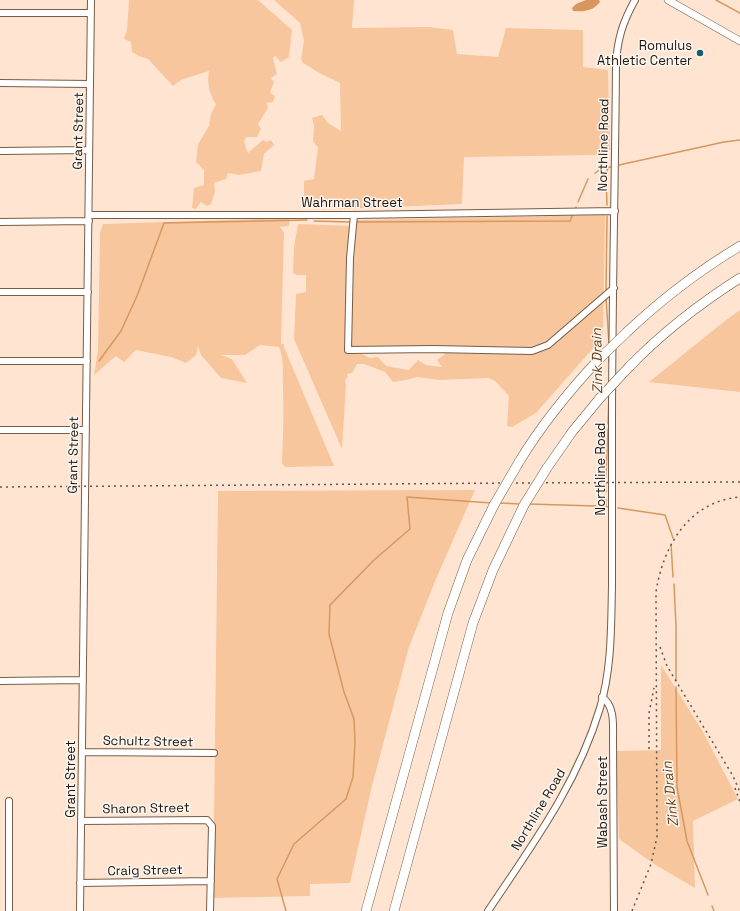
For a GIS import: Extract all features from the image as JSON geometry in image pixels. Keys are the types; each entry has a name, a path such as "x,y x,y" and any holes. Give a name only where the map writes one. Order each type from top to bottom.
{"highway":[{"path":"366,911 446,619 467,560 494,505 531,443 553,412 599,359 668,296 687,281 740,246"},
{"path":"394,911 473,623 495,564 524,505 572,432 600,398 650,345 684,317 719,291 740,278"}],"main road":[{"path":"668,0 740,41"}],"street":[{"name":"Grant Street","path":"80,911 91,0"},
{"name":"Northline Road","path":"488,911 551,816 568,787 585,749 602,697 611,641 617,46 624,22 635,0"},
{"path":"0,13 91,13"},
{"path":"0,82 90,84"},
{"path":"0,151 89,150"},
{"name":"Wahrman Street","path":"0,222 89,218 615,211"},
{"path":"354,214 350,258 348,350 432,349 532,351 548,345 614,288"},
{"path":"0,292 88,292"},
{"path":"0,361 87,361"},
{"path":"0,430 86,430"},
{"path":"0,681 83,680"},
{"name":"Wabash Street","path":"602,697 610,705 612,719 614,911"},
{"name":"Schultz Street","path":"82,752 214,753"},
{"path":"9,801 9,911"},
{"name":"Sharon Street","path":"81,821 204,819 210,821 212,826 211,881"},
{"path":"210,911 211,881"},
{"name":"Craig Street","path":"80,883 211,881"}],"shaded area":[{"path":"129,0 258,0 292,30 289,57 281,62 275,56 273,58 277,74 271,78 274,82 270,93 275,96 273,102 267,103 268,108 258,124 261,129 257,137 246,137 244,142 248,153 263,140 267,142 271,140 274,145 264,154 261,171 239,175 228,173 226,179 214,183 215,192 211,204 207,206 201,202 196,209 192,208 194,188 204,185 204,170 196,162 198,144 209,126 211,114 216,104 209,88 209,71 181,80 173,86 148,59 132,52 131,42 124,39 127,30"},
{"path":"274,0 354,0 352,28 429,27 453,30 457,54 498,57 506,28 583,30 583,67 608,70 610,150 599,155 464,157 462,204 341,209 304,200 304,181 314,179 318,147 313,142 314,126 312,118 322,115 328,123 341,131 340,83 303,63 301,59 304,41 300,23"},
{"path":"586,0 599,0 600,2 588,10 573,11 572,8 576,4"},
{"path":"605,215 603,337 536,413 512,427 507,426 509,396 495,381 488,378 439,380 417,377 393,382 385,372 364,364 357,364 352,373 347,374 348,377 345,380 346,385 342,449 294,339 296,294 306,292 306,275 297,275 293,273 294,247 298,224 354,226 355,220","holes":["352,347 436,349 445,354 437,360 442,367 426,365 418,360 409,370 386,366 378,357 370,358 362,354 349,353"]},
{"path":"290,218 289,226 280,227 284,232 281,344 284,344 334,466 285,467 282,463 283,367 279,347 260,345 245,355 221,355 232,359 247,383 221,378 201,355 198,346 196,355 186,363 171,357 136,350 124,362 116,356 94,375 98,351 100,233 103,224"},
{"path":"740,310 740,392 649,382 726,320"},
{"path":"475,490 436,579 409,647 372,786 350,883 310,884 310,896 211,898 212,823 214,822 218,491"},
{"path":"661,665 703,732 738,799 693,821 695,888 654,864 619,839 616,751 661,750"}],"waterway":[{"path":"716,0 740,13"},
{"name":"Zink Drain","path":"619,165 724,142 740,140"},
{"name":"Zink Drain","path":"606,168 614,166"},
{"name":"Zink Drain","path":"607,205 606,176 608,167"},
{"path":"595,173 601,169"},
{"path":"578,202 588,179"},
{"path":"355,222 570,221 573,214"},
{"name":"Zink Drain","path":"606,291 607,216"},
{"path":"99,361 121,331 137,296 164,223 307,220"},
{"path":"314,221 350,222"},
{"name":"Zink Drain","path":"606,298 609,344"},
{"name":"Zink Drain","path":"609,354 609,362"},
{"name":"Zink Drain","path":"608,424 609,394"},
{"name":"Zink Drain","path":"606,477 608,429"},
{"name":"Zink Drain","path":"606,485 606,492"},
{"path":"286,911 277,879 294,844 346,799 353,777 355,742 354,719 344,692 329,634 330,605 374,560 410,529 407,497 491,503"},
{"name":"Zink Drain","path":"606,499 606,506"},
{"path":"499,503 521,504"},
{"path":"529,504 596,506"},
{"name":"Zink Drain","path":"599,506 609,507"},
{"name":"Zink Drain","path":"618,508 665,515 673,538"},
{"name":"Zink Drain","path":"671,544 673,577"},
{"name":"Zink Drain","path":"674,584 676,681"},
{"name":"Zink Drain","path":"676,687 677,787 687,841 708,895"},
{"name":"Zink Drain","path":"712,906 714,911"}],"railway":[{"path":"0,487 740,482"},
{"path":"632,911 651,864 657,837 656,592 660,575 665,558 672,543 693,517 706,507 722,500 740,497"},
{"path":"660,647 667,666 733,776 740,792"},
{"path":"649,749 649,713 654,688"},
{"path":"735,788 740,802"}],"place":[{"name":"Romulus Athletic Center","path":"700,53"}]}
